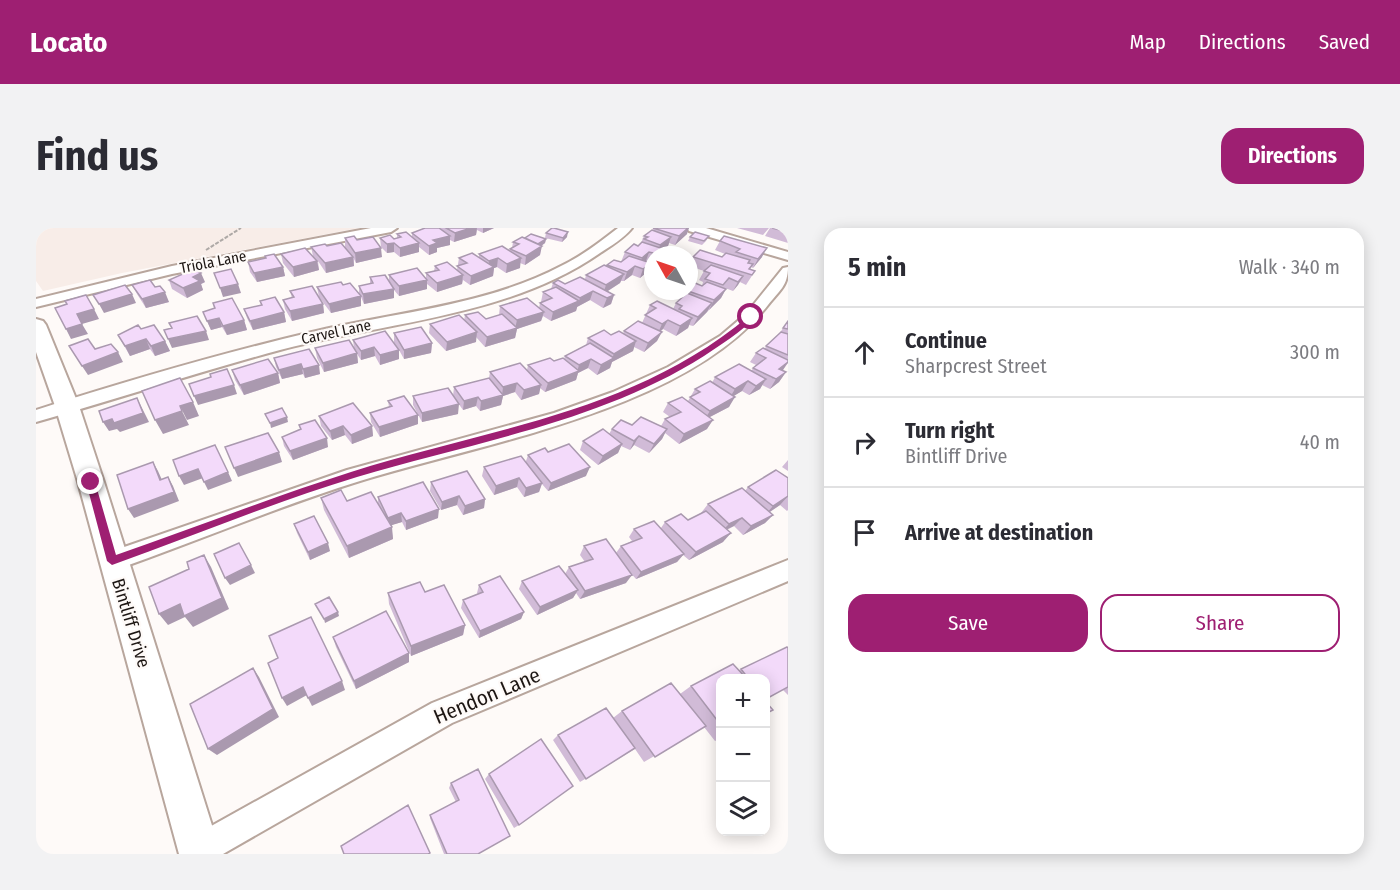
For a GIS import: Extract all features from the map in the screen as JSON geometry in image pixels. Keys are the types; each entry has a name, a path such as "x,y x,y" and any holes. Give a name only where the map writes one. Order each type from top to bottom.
{"street":[{"name":"Triola Lane","path":"36,303 172,270 392,228"},
{"name":"Carvel Lane","path":"36,416 224,358 327,333 452,307 503,293 565,269 597,250 626,228"},
{"path":"693,228 788,256"},
{"path":"112,561 354,475 560,418 619,396 674,371 726,339 751,317 788,271"},
{"name":"Bintliff Drive","path":"36,325 67,406 200,852"},
{"name":"Hendon Lane","path":"200,852 442,713 788,570"}],"path":[{"path":"204,252 241,228"}],"shaded area":[{"path":"36,228 359,228 122,273 43,291 36,281"}],"building":[{"path":"425,228 439,228 450,236 433,240 437,243 429,246 412,233"},
{"path":"446,228 471,228 455,233"},
{"path":"552,228 568,232 563,238 546,233"},
{"path":"653,228 688,228 679,236"},
{"path":"772,228 788,228 788,232"},
{"path":"652,230 671,237 660,245 644,239 648,237 644,236"},
{"path":"406,232 419,243 400,248 394,243 387,244 380,238 390,235 394,239 401,237 397,234"},
{"path":"695,232 709,236 704,241 690,237"},
{"path":"531,234 546,239 538,244 525,238"},
{"path":"354,236 357,240 373,237 381,248 355,253 345,238"},
{"path":"724,236 767,248 758,259 736,252 740,249 720,241"},
{"path":"522,237 542,246 526,256 510,249 519,244 513,242"},
{"path":"642,242 654,246 644,246 642,258 625,252 634,244 638,246"},
{"path":"341,243 353,257 325,263 311,247 325,244 327,246"},
{"path":"502,246 521,258 507,264 498,258 489,261 479,254"},
{"path":"305,248 317,261 293,267 281,254"},
{"path":"700,250 722,257 726,253 750,260 748,263 753,264 749,269 755,271 752,275 698,259"},
{"path":"472,253 494,267 471,276 457,266 467,263 459,258"},
{"path":"274,254 283,267 254,273 248,262"},
{"path":"629,256 644,261 644,268 635,266 627,272 607,265 614,260 621,262"},
{"path":"447,262 463,275 437,283 426,273 439,270 435,266"},
{"path":"604,265 624,274 606,285 586,275"},
{"path":"711,265 743,276 738,282 729,278 723,285 705,279 710,273 704,271"},
{"path":"417,268 427,280 399,286 389,275"},
{"path":"194,269 201,273 193,277 200,281 183,288 169,280"},
{"path":"231,269 238,284 220,288 214,273"},
{"path":"385,275 394,289 363,294 359,286 373,283 370,277"},
{"path":"580,277 614,295 607,298 593,291 580,298 553,283 558,280 565,284"},
{"path":"150,280 155,287 160,286 165,292 142,299 132,285"},
{"path":"341,282 343,285 350,283 361,296 329,304 317,287"},
{"path":"707,282 726,289 714,300 698,294 698,284 702,286"},
{"path":"125,285 132,294 99,304 93,295"},
{"path":"312,286 323,304 290,311 283,300 294,297 290,291"},
{"path":"556,287 579,301 553,312 540,303 552,298 543,292"},
{"path":"86,295 94,309 77,314 82,324 66,329 55,308 67,304 65,301"},
{"path":"275,297 284,312 250,321 244,309 262,305 260,301"},
{"path":"698,297 712,303 698,317 679,309 682,306 676,303 679,300 698,300"},
{"path":"232,298 244,320 223,326 219,318 207,321 203,312 215,308 213,303"},
{"path":"527,298 544,312 517,320 500,306"},
{"path":"657,301 692,318 680,326 668,320 662,324 645,315 656,308 650,305"},
{"path":"478,312 486,319 502,314 517,328 487,337 465,315"},
{"path":"459,315 477,332 447,342 430,324"},
{"path":"197,316 206,331 168,339 164,330 172,328 169,323"},
{"path":"638,321 662,332 648,343 624,331"},
{"path":"138,325 141,329 154,325 165,341 151,346 146,339 125,346 118,335"},
{"path":"421,327 432,343 404,350 394,333"},
{"path":"604,330 611,335 619,331 636,341 614,354 588,338"},
{"path":"385,331 399,350 380,355 374,347 361,351 353,340"},
{"path":"781,332 788,334 788,355 766,346"},
{"path":"88,339 95,349 111,344 118,352 82,366 69,346"},
{"path":"349,340 357,353 323,363 315,348"},
{"path":"590,343 614,358 601,365 591,359 579,365 565,356"},
{"path":"763,348 788,360 779,369 786,372 776,379 753,368 766,358 756,353"},
{"path":"309,349 319,365 303,369 301,364 279,370 274,358"},
{"path":"550,358 554,361 563,358 579,371 548,383 528,365"},
{"path":"268,359 278,373 240,385 232,370"},
{"path":"520,363 541,385 524,390 517,383 503,387 490,372"},
{"path":"739,364 766,379 756,386 748,381 735,389 715,377"},
{"path":"227,369 234,385 194,396 189,384"},
{"path":"180,378 193,402 180,406 182,411 155,420 142,391"},
{"path":"489,378 503,395 481,401 478,397 464,401 454,387"},
{"path":"710,381 735,397 710,411 690,397 700,392 695,389"},
{"path":"448,388 459,404 422,413 413,396"},
{"path":"404,396 418,415 379,427 370,413 392,406 388,401"},
{"path":"682,397 713,420 684,434 665,419 681,412 668,403"},
{"path":"137,398 143,413 114,423 112,419 103,422 99,411"},
{"path":"353,403 372,426 351,435 343,426 330,431 319,416"},
{"path":"282,408 287,417 270,423 265,414"},
{"path":"641,417 667,429 654,444 639,436 634,441 612,429 621,420 632,425"},
{"path":"315,420 327,438 290,451 282,437 301,429 299,425"},
{"path":"603,429 622,444 603,456 583,441"},
{"path":"268,433 279,452 234,468 225,447"},
{"path":"569,444 590,467 551,483 528,455 545,448 548,452"},
{"path":"215,445 228,472 204,482 198,469 179,476 173,460"},
{"path":"521,456 542,483 526,488 519,478 496,486 484,467"},
{"path":"153,462 160,480 168,477 174,492 128,509 117,475"},
{"path":"776,470 788,478 788,496 773,506 748,487"},
{"path":"467,471 485,499 465,506 459,496 442,502 431,482"},
{"path":"423,482 439,509 406,521 401,513 388,518 378,497"},
{"path":"742,488 773,515 751,526 742,518 729,524 708,504"},
{"path":"341,490 347,501 371,492 392,527 347,546 321,498"},
{"path":"706,511 731,533 696,552 665,522 681,514 688,520"},
{"path":"314,516 328,543 308,552 294,524"},
{"path":"654,521 684,554 641,572 621,546 642,538 634,529"},
{"path":"606,539 632,575 585,591 569,567 593,559 584,546"},
{"path":"239,543 251,565 225,578 214,554"},
{"path":"204,555 222,598 184,616 180,604 159,614 149,587 189,569 187,562"},
{"path":"559,566 578,590 540,607 522,581"},
{"path":"500,576 524,612 480,631 463,600 483,592 479,585"},
{"path":"420,582 425,592 444,585 465,625 411,646 388,593"},
{"path":"329,597 338,612 324,619 315,604"},
{"path":"386,611 409,653 354,681 333,637"},
{"path":"311,617 342,681 308,698 303,687 282,698 268,663 278,658 269,636"},
{"path":"788,648 788,687 770,697 770,674 745,674 741,669"},
{"path":"733,664 742,674 716,674 716,719 691,686"},
{"path":"253,668 273,709 208,749 190,704"},
{"path":"671,683 706,726 655,757 622,711"},
{"path":"606,708 635,748 586,779 558,735"},
{"path":"541,739 573,786 519,825 489,774"},
{"path":"478,769 510,836 478,854 447,854 430,815 459,800 451,783"},
{"path":"408,805 430,853 344,854 341,846"}],"route":[{"path":"91,482 112,561 354,475 560,418 619,396 674,371 726,339 751,317"}]}
